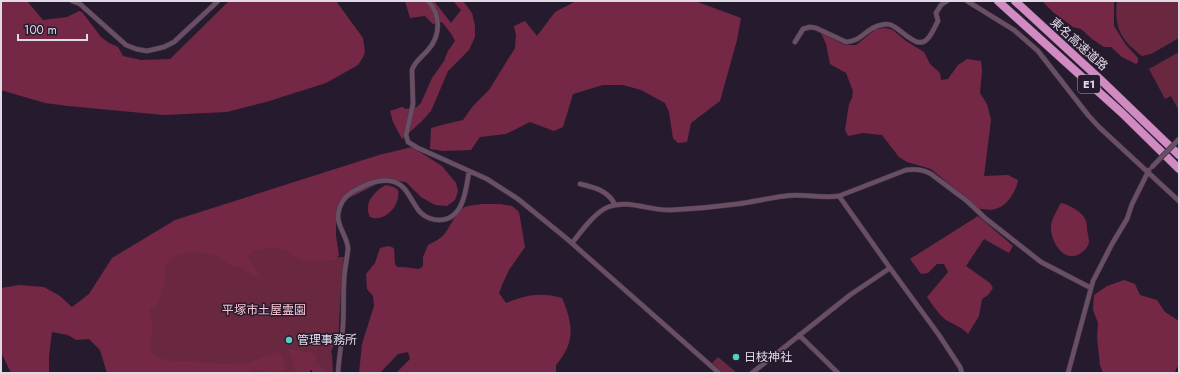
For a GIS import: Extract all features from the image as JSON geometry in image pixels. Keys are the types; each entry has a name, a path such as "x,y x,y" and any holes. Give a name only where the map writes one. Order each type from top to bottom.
{"highway":[{"name":"東名高速道路","path":"998,1 1122,113 1179,169"},
{"name":"東名高速道路","path":"1015,1 1112,90 1179,155"}],"street":[{"path":"72,1 81,2 126,45 136,49 147,50 164,47 174,42 218,1"},
{"path":"428,1 437,16 438,30 432,44 414,65 412,70 413,104 406,135 408,142 487,179 518,199 572,243 720,373"},
{"path":"795,42 803,29 810,27 816,28 849,42 856,40 874,27 884,24 893,26 914,41 920,43 925,42 929,38 938,21 936,12 938,8 947,1"},
{"path":"967,1 1014,30 1038,51 1053,72 1099,127 1179,201"},
{"path":"1068,373 1093,281 1126,219 1148,172 1179,139"},
{"path":"572,243 598,213 615,205 624,204 660,210 672,210 737,204 796,195 832,197 839,196 906,170 916,169 926,171 931,174 967,201 985,218 1042,262 1091,288"},
{"path":"338,373 343,324 343,284 348,249 347,241 339,225 338,218 343,201 352,192 371,183 384,180 396,182 404,188 422,214 434,219 444,219 452,216 460,207 464,199 469,171"},
{"path":"580,184 605,192 612,198 615,205"},
{"path":"839,196 939,335 960,367 962,373"},
{"path":"752,373 850,294 890,268"},
{"path":"799,335 838,373"}],"green space":[{"path":"1117,1 1179,1 1179,38 1151,54 1142,56 1124,39 1120,33 1116,11"},
{"path":"1179,52 1179,111 1171,96 1165,99 1149,69"},
{"name":"平塚市土屋霊園","path":"203,246 284,246 304,259 344,257 338,343 334,345 331,352 333,373 141,373 133,357 161,269 175,254"},
{"path":"718,357 737,373 723,373 712,363"}],"shaded area":[{"path":"1,1 27,1 43,20 67,17 79,11 82,12 101,37 118,47 123,56 141,60 170,59 229,1 336,1 363,38 365,52 358,65 326,83 266,102 227,112 164,115 45,103 1,90"},
{"path":"405,1 434,1 451,23 461,10 453,1 463,1 472,13 475,26 475,37 469,50 448,71 431,111 402,139 393,122 390,111 402,107 406,109 417,107 421,103 432,78 444,61 448,51 455,41 442,22 433,24 425,16 410,18"},
{"path":"576,1 695,1 741,18 737,40 720,101 691,123 687,142 678,143 673,138 669,112 665,103 641,90 623,85 603,85 573,94 563,127 554,131 530,122 506,134 480,137 471,150 443,151 430,149 431,128 463,120 473,106 489,90 515,48 516,35 514,26 525,21 537,36 555,12"},
{"path":"1042,1 1114,1 1114,26 1126,45 1138,58 1138,62 1136,64 1122,57 1111,47 1104,47 1081,29 1073,27 1053,12"},
{"path":"885,28 893,30 906,41 924,52 930,64 940,73 941,80 948,79 958,65 967,59 981,61 982,70 980,93 987,104 991,120 984,176 1008,175 1018,180 1016,188 1005,204 996,209 979,209 931,169 907,162 899,157 882,135 863,133 848,136 845,130 849,104 853,91 846,73 830,64 826,44 821,33 845,45 856,45 876,29"},
{"path":"412,147 442,166 456,183 458,191 455,200 447,206 435,205 421,197 406,182 385,180 343,201 336,219 336,236 339,255 335,260 300,260 285,249 268,248 254,250 248,257 260,277 252,275 240,267 230,265 221,257 194,251 175,256 166,266 164,283 158,303 149,310 153,325 150,352 157,357 171,361 223,364 249,363 278,351 282,358 285,370 269,372 253,369 249,373 107,373 100,350 89,339 76,340 68,335 52,332 49,356 49,373 11,373 1,352 1,288 19,285 44,287 60,296 72,307 89,294 112,258 175,220 379,155"},
{"path":"386,185 394,187 398,190 397,201 394,207 386,215 376,218 370,217 368,204 370,200 377,191"},
{"path":"1062,203 1079,212 1086,222 1089,244 1076,256 1070,256 1060,250 1053,239 1051,232 1052,220 1060,204"},
{"path":"482,204 512,206 519,212 525,247 509,270 499,293 506,303 534,295 547,295 562,298 566,307 569,316 571,333 570,341 556,365 556,373 396,373 410,359 408,352 398,354 380,373 359,373 362,344 374,306 373,296 367,289 366,274 375,263 380,248 389,246 394,248 395,264 397,267 419,269 423,266 423,257 428,245 438,240 444,234 460,210 467,206"},
{"path":"978,216 1013,246 1009,253 984,239 966,266 990,283 993,288 988,295 982,299 979,316 968,334 961,328 943,318 927,297 948,272 944,264 937,264 928,273 921,274 910,259"},
{"path":"1124,280 1135,284 1140,295 1157,300 1165,312 1179,321 1179,365 1175,373 1103,373 1100,365 1097,337 1098,323 1093,310 1094,295 1107,286"},
{"path":"287,348 316,354 316,363 328,373 301,373 294,370 291,356"}],"place":[{"name":"管理事務所","path":"289,340"},
{"name":"日枝神社","path":"736,357"}]}
